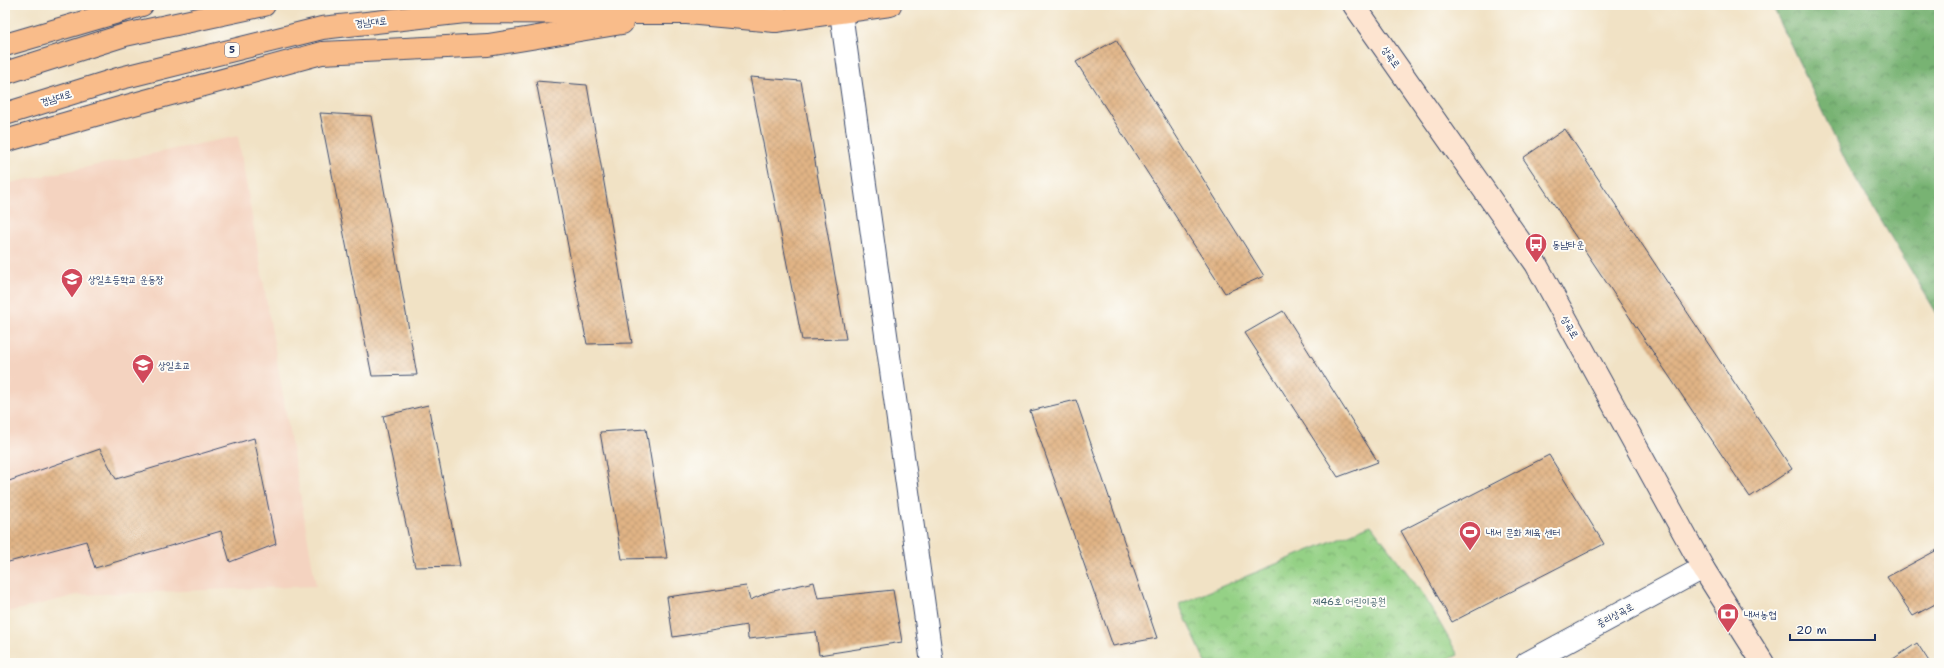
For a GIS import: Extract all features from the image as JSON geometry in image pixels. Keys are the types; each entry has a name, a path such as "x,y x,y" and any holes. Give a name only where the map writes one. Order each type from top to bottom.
{"highway":[{"path":"5,45 142,5"},
{"path":"5,73 125,35 264,5"},
{"name":"경남대로","path":"5,114 121,78 322,28 465,12 841,13 890,5"},
{"path":"5,141 122,107 322,53 488,45 687,12"}],"street":[{"name":"상곡로","path":"1354,5 1536,264 1703,568 1763,663"},
{"path":"841,13 932,663"},
{"name":"중리상곡로","path":"1527,663 1703,568"}],"shaded area":[{"name":"상일초교","path":"238,136 316,586 77,595 5,613 5,184"}],"green space":[{"path":"1772,5 1939,5 1939,317 1847,164"},
{"name":"제46호 어린이공원","path":"1371,525 1423,594 1458,655 1440,663 1206,663 1179,604"}],"building":[{"path":"1116,40 1264,276 1225,293 1076,62"},
{"path":"750,77 801,81 846,339 802,340"},
{"path":"536,81 587,85 632,343 587,344"},
{"path":"320,113 371,116 417,375 372,376"},
{"path":"1565,129 1792,469 1750,497 1523,158"},
{"path":"1283,311 1378,462 1338,477 1245,333"},
{"path":"1076,400 1157,638 1113,646 1030,411"},
{"path":"428,405 460,566 415,567 383,416"},
{"path":"646,429 667,558 622,559 600,432"},
{"path":"254,438 276,544 230,562 221,531 95,568 86,541 5,563 5,479 9,481 100,449 116,479"},
{"path":"1549,455 1604,544 1452,622 1401,531"},
{"path":"1939,549 1939,602 1913,616 1887,577"},
{"path":"814,582 818,598 893,590 902,642 819,655 816,632 748,639 747,625 673,637 667,597 746,586 750,600 769,592"},
{"path":"1917,643 1930,663 1887,663"}],"place":[{"name":"동남타운","path":"1536,264"},
{"name":"상일초등학교 운동장","path":"72,298"},
{"name":"상일초교","path":"143,384"},
{"name":"내서 문화 체육 센터","path":"1470,552"},
{"name":"내서농협","path":"1728,634"}]}
